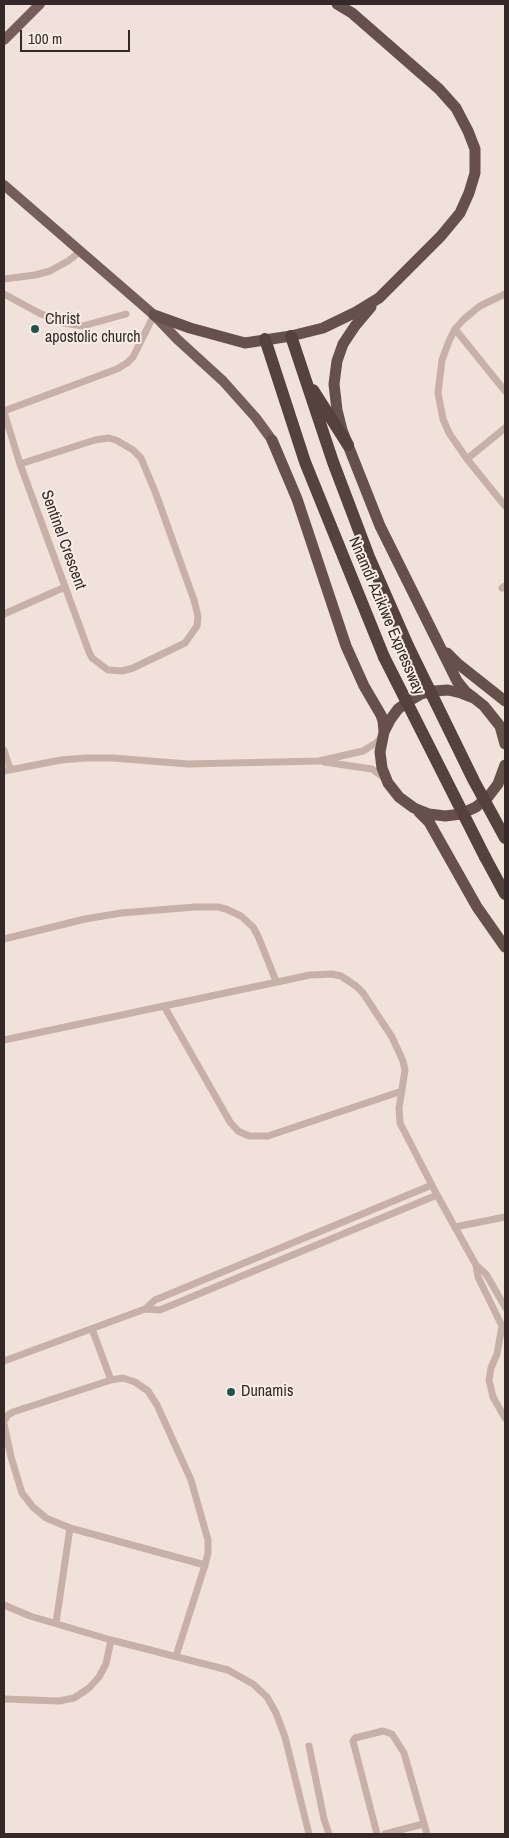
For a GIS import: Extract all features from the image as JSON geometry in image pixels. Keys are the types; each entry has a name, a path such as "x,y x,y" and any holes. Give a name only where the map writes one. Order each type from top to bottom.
{"highway":[{"path":"154,314 190,328 244,343 291,336 323,328 379,298 441,236 460,214 470,193 475,173 474,149 468,131 456,108 439,89 352,13 337,4"},
{"name":"Nnamdi Azikiwe Expressway","path":"379,298 355,326 343,344 337,361 334,384 337,410 348,444 380,526 457,681 466,692 493,715 500,726 505,744"},
{"name":"Nnamdi Azikiwe Expressway","path":"291,336 333,462 369,557 408,646 474,781 505,838"},
{"name":"Nnamdi Azikiwe Expressway","path":"265,339 305,462 384,657 443,777 505,894"},
{"path":"301,368 348,444"},
{"path":"272,440 297,499 346,646 364,686 381,715 383,734 380,752 382,768 388,783 399,797 429,822 477,907 505,947"},
{"path":"438,642 457,663 505,701"},
{"path":"383,734 398,709 421,694 448,690 474,698"},
{"path":"414,808 429,814 445,816 461,814 476,807 488,797 498,784 505,767"},
{"path":"505,767 505,784"}],"main road":[{"path":"4,40 40,4"},
{"path":"4,185 154,314 177,339 223,381 256,418 272,440"}],"street":[{"path":"4,279 50,271 68,261 81,250"},
{"path":"4,294 39,313 64,323 83,326 126,314"},
{"path":"505,294 480,306 455,329 442,360 438,393 442,418 449,433 467,459 505,506"},
{"path":"4,411 116,369 127,363 133,357 154,314"},
{"path":"455,329 505,391"},
{"name":"Sentinel Crescent","path":"4,411 20,464 89,652 98,663 108,670 122,671 133,668 185,643 197,626 198,616 194,600 141,458 133,450 109,438 96,440 20,464"},
{"path":"467,459 505,428"},
{"path":"4,614 65,587"},
{"path":"319,761 363,751 376,743 383,734"},
{"path":"4,750 7,770 60,760 85,758 205,764 319,761 372,769 382,775 388,783"},
{"path":"4,939 85,919 121,913 195,907 218,908 241,916 253,928 276,981"},
{"path":"4,1040 310,974 341,976 356,986 384,1022 399,1052 405,1070 399,1115 400,1123 476,1265 478,1277 502,1326 497,1354 491,1368 489,1380 493,1397 505,1418"},
{"path":"164,1006 230,1122 238,1131 249,1136 268,1136 402,1091"},
{"path":"4,1360 145,1309 155,1300 432,1185"},
{"path":"145,1309 160,1310 437,1195"},
{"path":"455,1226 505,1217"},
{"path":"476,1265 486,1274 505,1307"},
{"path":"213,1276 217,1286"},
{"path":"92,1329 111,1380"},
{"path":"497,1354 505,1345"},
{"path":"176,1656 205,1565 208,1553 208,1540 191,1480 157,1405 148,1391 134,1382 123,1378 111,1380 8,1415 4,1422 11,1457 22,1493 33,1507 46,1518 70,1528 205,1565"},
{"path":"56,1623 70,1528"},
{"path":"4,1606 30,1616 111,1640 228,1670 253,1684 267,1696 285,1737 309,1834"},
{"path":"4,1699 59,1701 74,1698 89,1688 99,1677 106,1664 111,1640"},
{"path":"377,1834 353,1741 355,1738 383,1731 392,1734 404,1753 426,1834"},
{"path":"309,1746 324,1819 329,1834"},
{"path":"385,1834 423,1824"}],"place":[{"name":"Christ apostolic church","path":"35,329"},
{"name":"Dunamis","path":"231,1392"}]}
